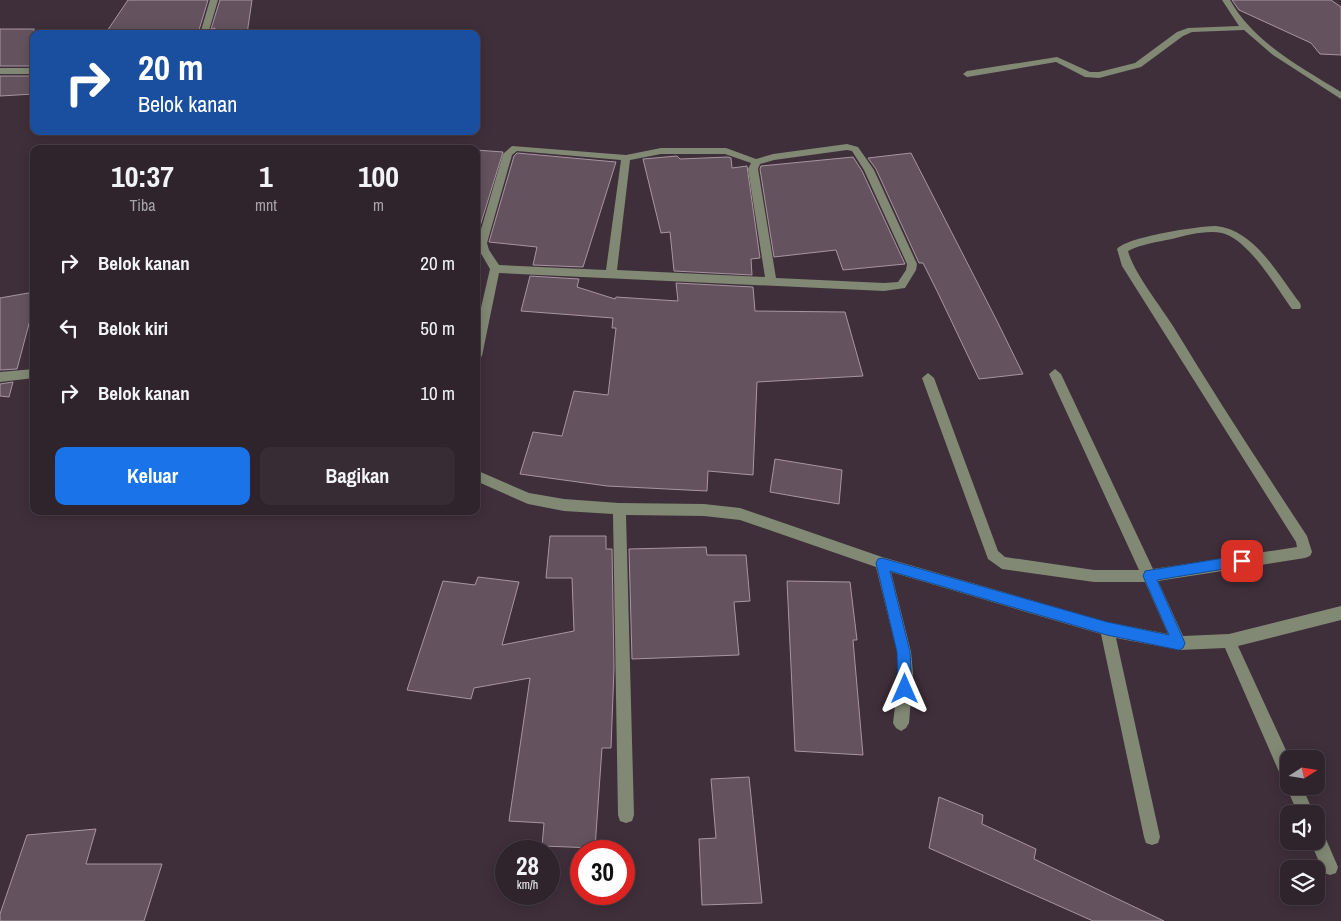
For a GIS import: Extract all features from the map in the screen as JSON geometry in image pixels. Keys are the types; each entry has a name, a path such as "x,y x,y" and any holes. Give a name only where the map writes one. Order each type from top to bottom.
{"street":[{"path":"205,30 214,0"},
{"path":"1226,0 1234,15 1261,42 1341,96"},
{"path":"967,74 1057,59 1088,74 1099,75 1138,65 1180,34 1191,30 1246,28"},
{"path":"0,71 30,71"},
{"path":"480,338 495,269 491,259 483,250 482,243 508,154 515,148 626,158 661,152 726,150 756,162 837,149 855,149 869,170 912,264 911,270 901,285 884,287 495,269"},
{"path":"612,273 626,158"},
{"path":"756,162 753,168 771,282"},
{"path":"928,378 993,555 1002,563 1094,576 1149,576 1305,552 1298,532 1229,428 1148,295 1126,264 1122,249 1135,242 1183,231 1225,230 1241,239 1296,306"},
{"path":"0,377 30,373"},
{"path":"1056,374 1179,643"},
{"path":"480,477 528,498 564,505 619,509 704,510 740,514 882,563 1107,629 1179,643 1229,641 1341,613"},
{"path":"619,509 626,816"},
{"path":"882,563 904,652 906,673 900,723"},
{"path":"1107,629 1152,837"},
{"path":"1229,641 1280,755"},
{"path":"1322,850 1330,868"}],"building":[{"path":"128,0 208,0 199,30 108,30"},
{"path":"220,0 252,0 248,30 211,29"},
{"path":"1232,0 1331,0 1341,7 1341,55 1320,54 1311,43 1239,10"},
{"path":"0,29 34,29 30,30 30,66 0,66"},
{"path":"0,76 30,76 30,94 0,96"},
{"path":"480,150 503,152 480,226"},
{"path":"517,153 616,162 583,267 533,265 537,247 489,242 514,156"},
{"path":"911,153 1023,374 979,379 923,263 919,263 876,169 868,158"},
{"path":"677,156 680,159 728,157 731,158 732,168 747,166 760,258 751,259 752,275 674,271 670,232 661,233 643,159"},
{"path":"853,157 862,171 905,264 843,270 836,250 774,257 761,166"},
{"path":"530,276 579,279 577,287 615,299 616,297 678,301 676,283 753,287 755,311 845,312 863,376 757,382 753,475 708,471 707,491 607,486 520,474 533,432 562,436 574,391 608,395 616,328 612,328 613,318 521,311"},
{"path":"30,293 30,320 17,369 0,370 0,298"},
{"path":"13,382 9,397 0,396 0,384"},
{"path":"775,459 842,470 839,504 770,492"},
{"path":"550,536 606,536 606,549 612,549 614,668 611,748 602,748 596,840 570,840 570,847 560,847 560,840 543,840 544,823 509,821 530,678 474,688 471,699 407,690 443,581 475,585 478,577 519,582 502,645 574,631 572,578 546,578"},
{"path":"706,547 707,555 746,555 750,601 734,602 739,655 632,659 629,549"},
{"path":"787,581 850,582 857,640 853,640 863,755 795,751"},
{"path":"749,777 762,903 702,905 699,839 716,838 711,779"},
{"path":"939,797 983,815 982,824 1036,849 1034,859 1164,921 1093,921 929,848"},
{"path":"96,829 86,864 162,864 144,921 0,921 0,914 27,835"}],"route":[{"path":"905,689 904,652 882,563 1107,629 1179,643 1149,576 1242,561"}]}
